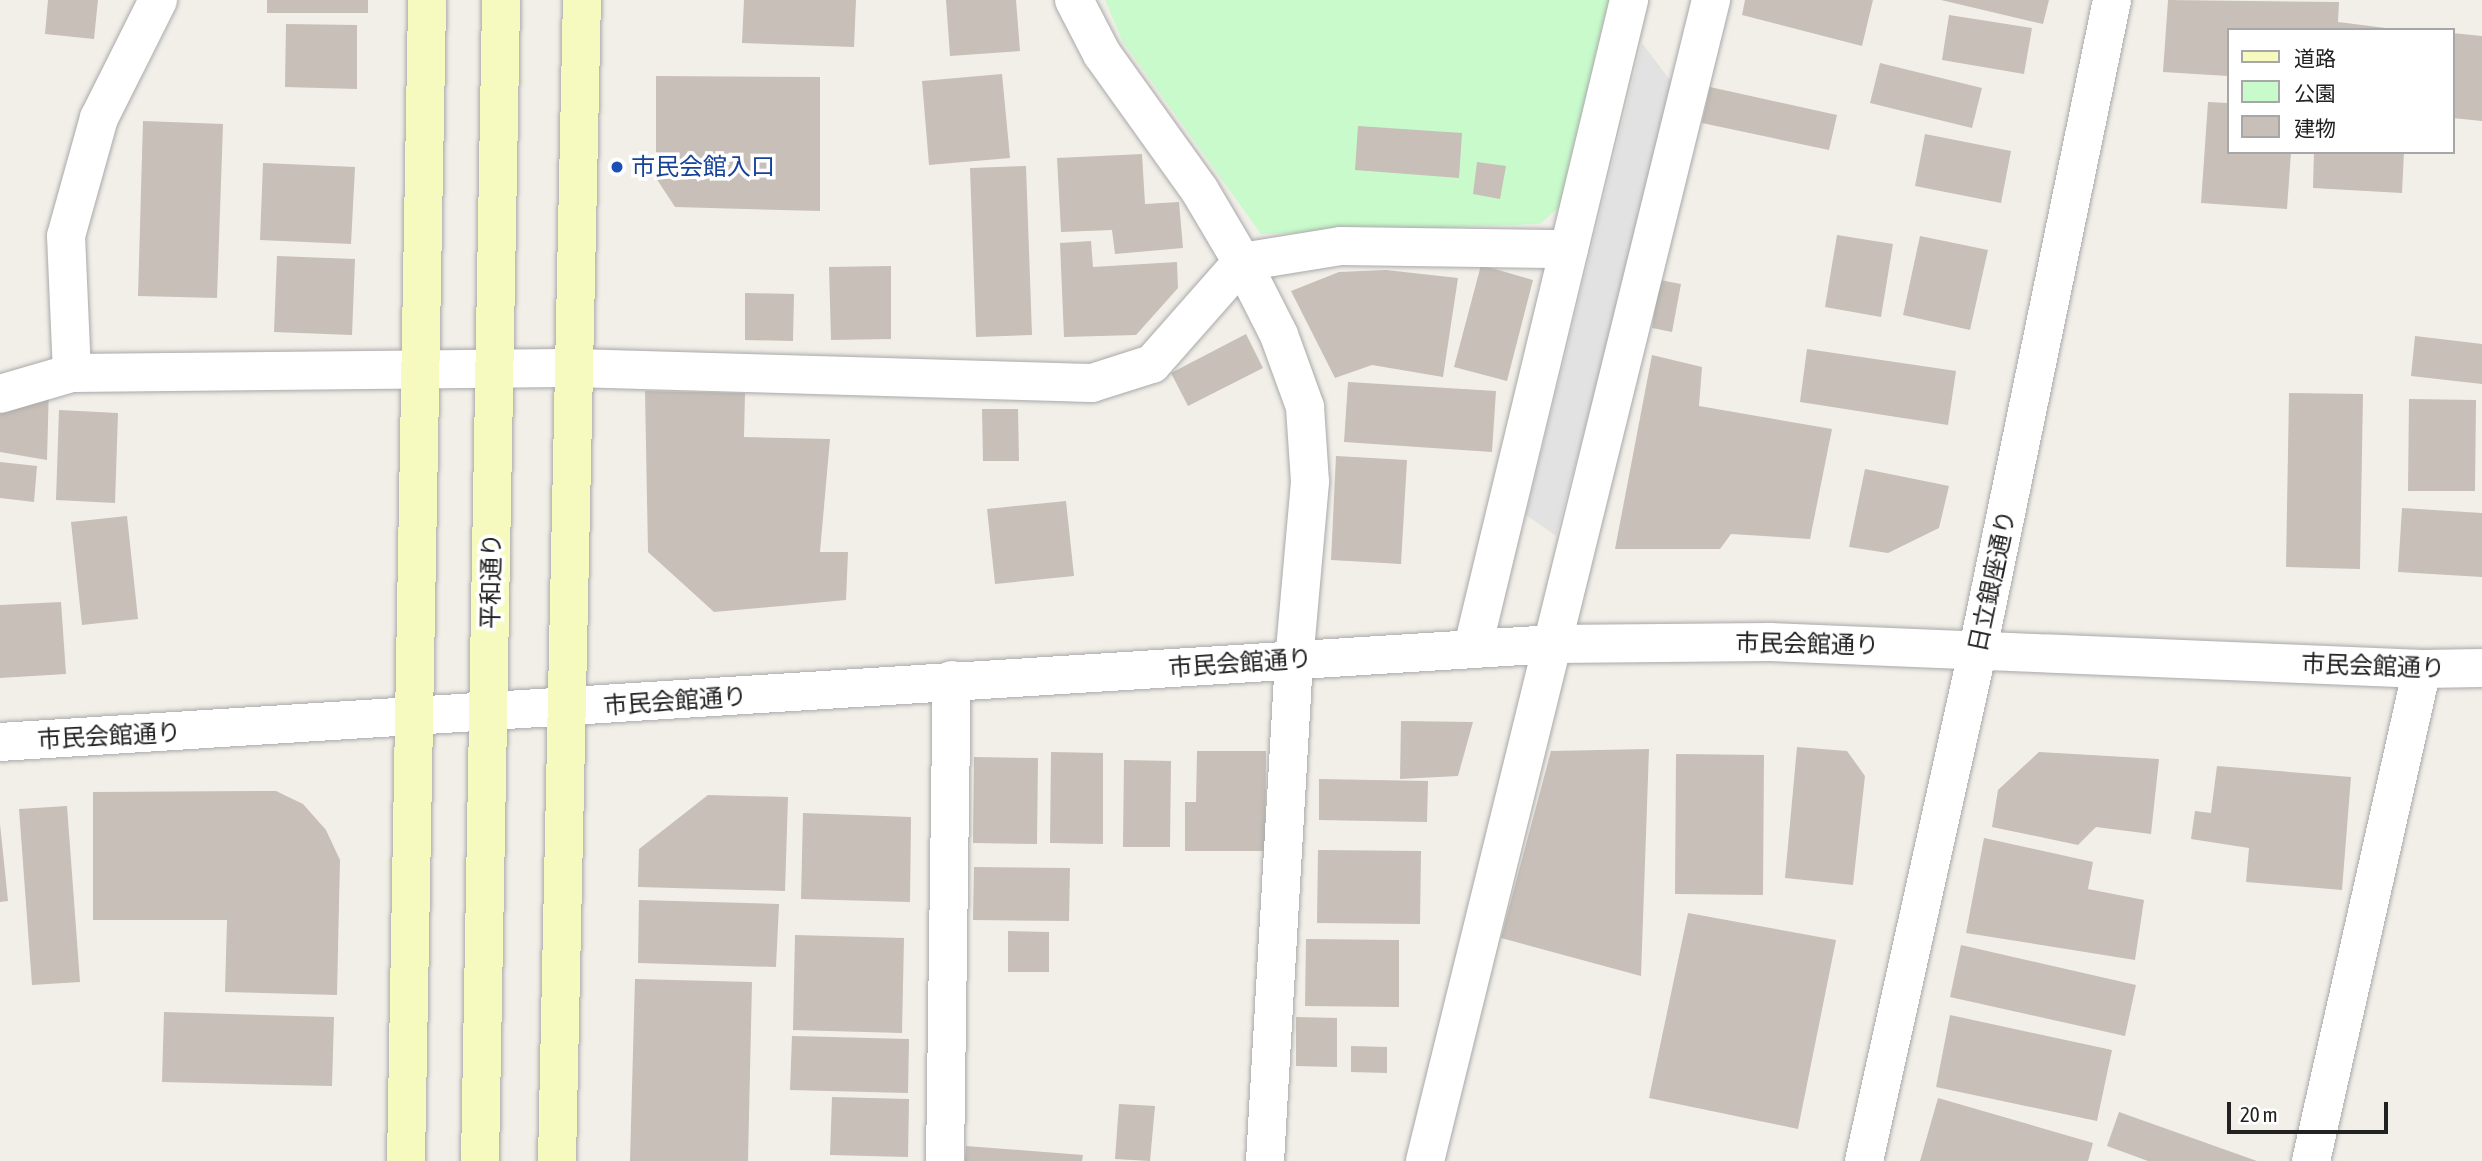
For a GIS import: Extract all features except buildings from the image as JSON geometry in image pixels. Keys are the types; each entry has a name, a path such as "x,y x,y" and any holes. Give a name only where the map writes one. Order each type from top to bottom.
{"main road":[{"path":"406,1161 427,0"},
{"name":"平和通り","path":"480,1161 500,0"},
{"path":"557,1161 582,0"}],"street":[{"path":"72,373 66,236 99,118 158,0"},
{"path":"1074,0 1102,54 1200,191 1242,262 1279,335 1305,407 1310,482 1294,660 1265,1161"},
{"path":"1473,647 1629,0"},
{"path":"1425,1161 1555,644 1711,0"},
{"name":"日立銀座通り","path":"1864,1161 1978,649 2112,0"},
{"path":"0,394 72,373 420,372 574,368 1092,383 1153,363 1242,262 1341,246 1569,249"},
{"name":"市民会館通り","path":"0,742 567,709 951,680 1555,644 1770,642 2422,669 2482,668"},
{"path":"2311,1161 2422,669"},
{"path":"945,1161 951,680"}],"green space":[{"path":"1105,0 1618,0 1567,200 1540,224 1261,234 1123,42"}],"shaded area":[{"path":"1642,43 1676,88 1556,536 1526,515"}],"place":[{"name":"市民会館入口","path":"617,167"}]}
